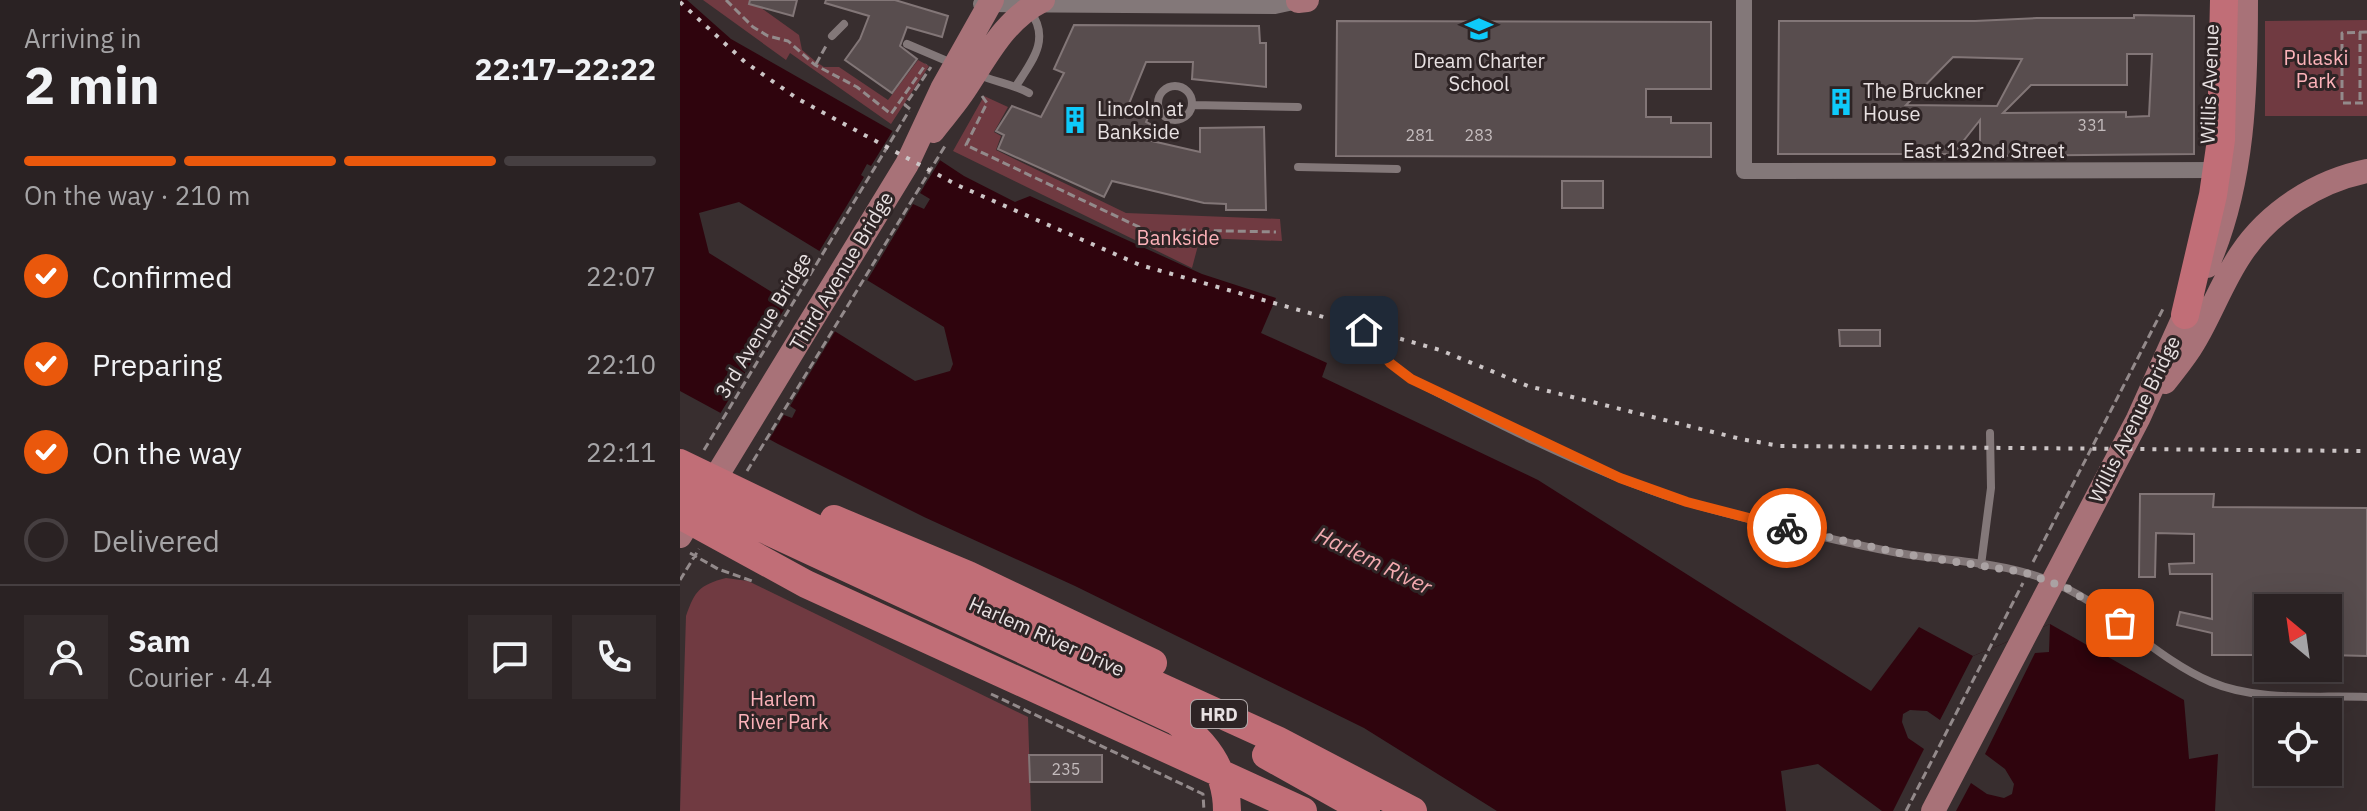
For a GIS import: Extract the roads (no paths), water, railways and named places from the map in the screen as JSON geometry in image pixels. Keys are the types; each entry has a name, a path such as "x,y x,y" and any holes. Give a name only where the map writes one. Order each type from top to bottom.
{"highway":[{"path":"2174,312 2213,195 2221,140 2224,0"},
{"name":"Harlem River Drive","path":"688,462 723,484 1020,627 1277,740 1413,811"},
{"path":"723,484 798,504 968,575 1274,723 1433,811"},
{"path":"680,490 1176,721 1213,757 1224,783 1227,811"},
{"name":"HRD","path":"680,515 806,584 1303,811"},
{"path":"680,534 806,584"},
{"path":"1020,627 1115,679 1269,756 1366,811"}],"main road":[{"name":"Willis Avenue Bridge","path":"1933,811 2138,419 2174,312 2210,260 2234,171 2244,98 2246,0"},
{"name":"Third Avenue Bridge","path":"680,534 907,164 984,1"},
{"path":"907,164 960,97 999,35 1034,2"},
{"path":"2138,419 2194,343 2228,276 2255,235 2303,196 2339,179 2364,172"}],"street":[{"name":"East 132nd Street","path":"1744,0 1744,171 2225,170"},
{"name":"Willis Avenue","path":"2225,170 2231,112 2231,0"},
{"path":"984,1 1275,6 1303,1"}],"lane":[{"path":"1016,86 1040,45 1034,2"},
{"path":"832,36 844,24"},
{"path":"907,44 1029,93"},
{"path":"1176,86 1187,90 1192,105 1188,115 1171,120 1162,114 1158,103 1162,93 1176,86"},
{"path":"1192,105 1298,107"},
{"path":"1298,167 1397,169"},
{"path":"1364,330 1390,363 1411,379 1620,478 1687,502 1780,526 1904,554 2023,572 2069,589 2179,665 2221,686 2270,694 2367,697"},
{"path":"1981,565 1991,488 1990,433"}],"water":[{"name":"Harlem River","path":"680,0 687,0 731,39 917,145 964,176 1015,202 1030,196 1202,274 1276,298 1261,333 1327,363 1322,377 1538,480 1871,691 1919,627 1973,656 2050,624 2184,700 2189,759 2218,754 2215,811 1882,811 1818,764 1781,771 1786,811 1497,811 1364,728 1075,586 924,517 680,391","holes":["739,202 944,327 953,364 950,371 915,381 709,253 699,213"]}],"railway":[{"path":"680,2 745,62 798,99 957,185 1140,265 1440,350 1528,386 1780,446 2367,451"}],"place":[{"name":"Dream Charter School","path":"1479,29"},
{"name":"The Bruckner House","path":"1841,102"},
{"name":"Lincoln at Bankside","path":"1075,120"}],"park label":[{"name":"Pulaski Park","path":"2316,68"},
{"name":"Bankside","path":"1178,237"},
{"name":"Harlem River Park","path":"783,710"}]}
